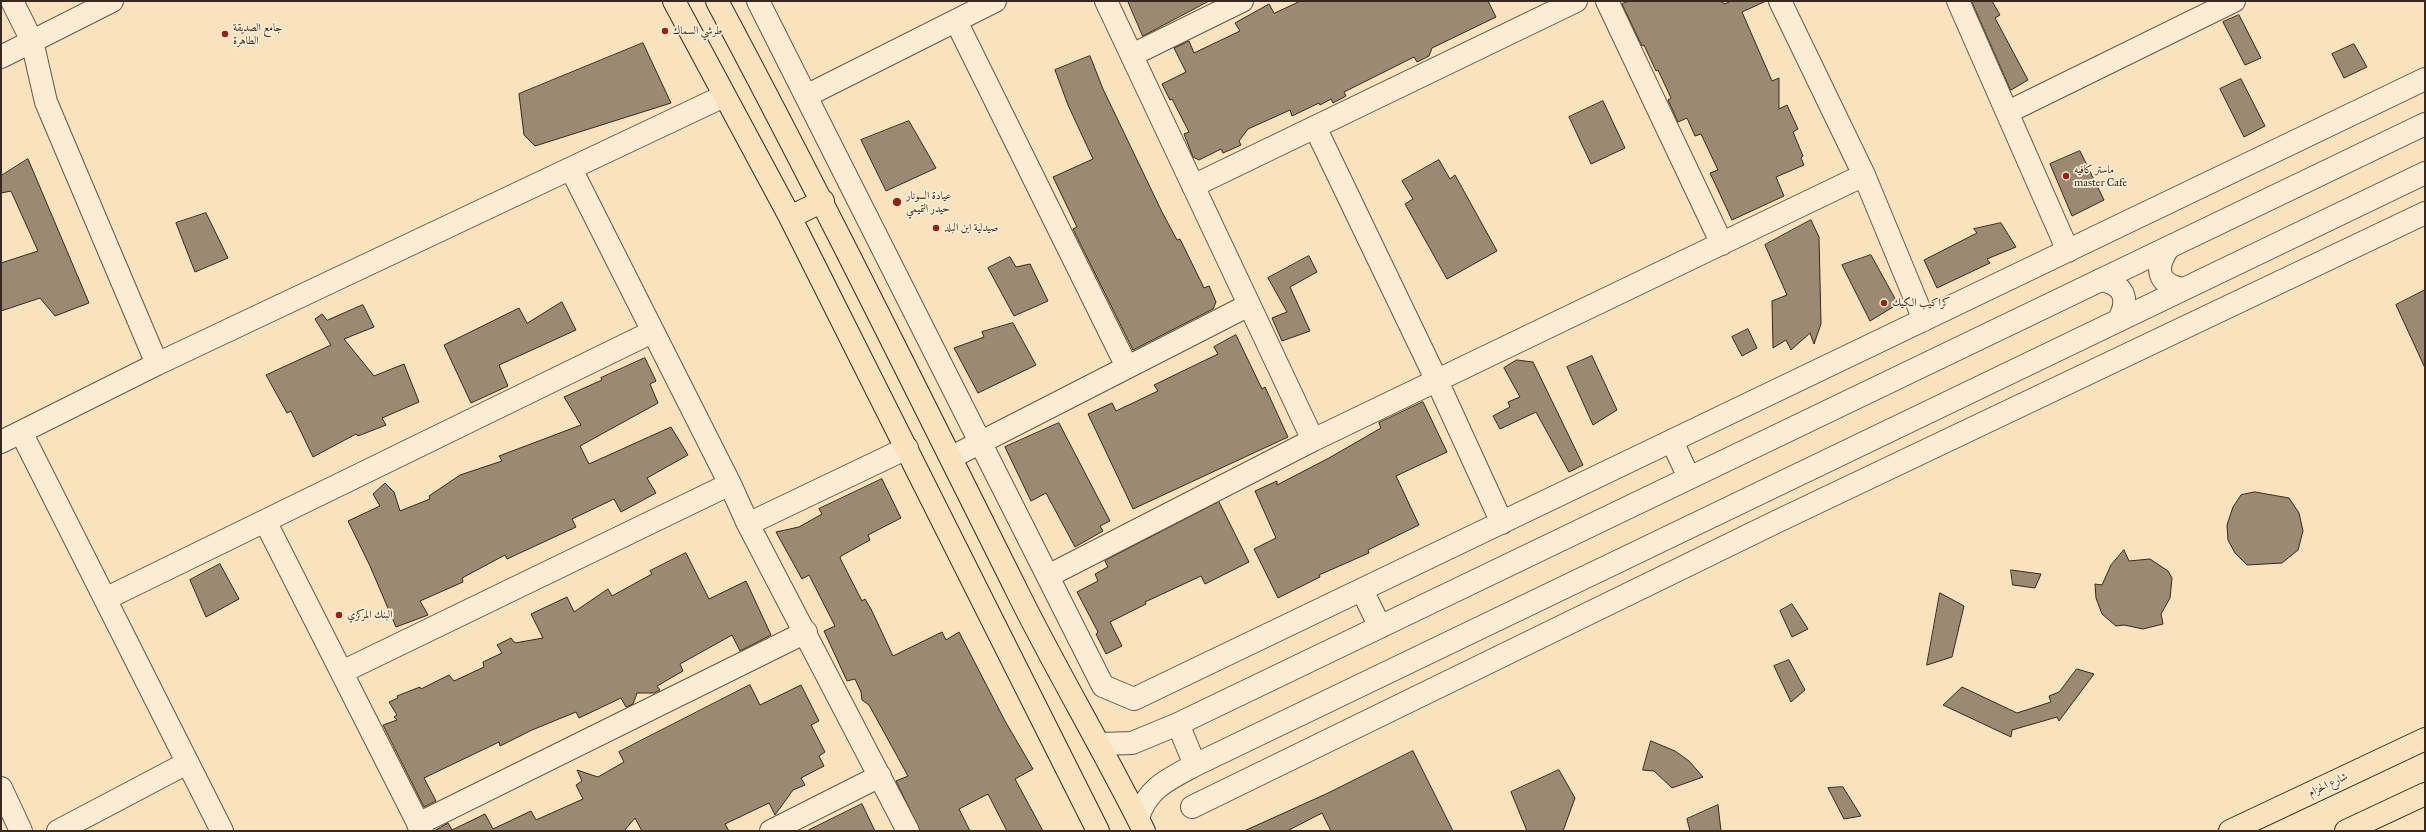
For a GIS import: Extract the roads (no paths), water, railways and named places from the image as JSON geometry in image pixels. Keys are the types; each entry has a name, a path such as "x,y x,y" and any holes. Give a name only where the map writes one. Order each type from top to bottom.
{"main road":[{"path":"674,1 790,217 1098,831"},
{"path":"717,1 822,201 952,457 1018,593 1100,744 1141,824"},
{"path":"790,217 822,201"},
{"name":"شارع الحزام","path":"2230,831 2425,739"},
{"path":"2346,831 2425,794"}],"street":[{"path":"12,1 32,41 46,102 157,364"},
{"path":"1,57 112,1"},
{"path":"758,1 1103,686 1134,699 2425,79"},
{"path":"806,96 995,1"},
{"path":"1106,1 1313,440"},
{"path":"1132,55 1242,1"},
{"path":"1193,186 1576,1"},
{"path":"1607,1 1722,244"},
{"path":"1780,1 1864,175 1924,320"},
{"path":"1958,1 2068,251"},
{"path":"2008,112 2234,1"},
{"path":"956,21 1127,367"},
{"path":"1,442 157,364 571,170 724,96"},
{"path":"1100,744 1122,744 1137,741 1178,724 2425,124"},
{"path":"1315,127 1437,381 1502,523"},
{"path":"571,170 730,484 748,524 806,632 908,831"},
{"path":"1141,824 1142,805 1158,785 1195,765 2425,173"},
{"path":"1048,576 1313,440 1864,175"},
{"path":"1192,808 1778,521 2425,213"},
{"path":"2169,247 2160,263 2161,275 2169,285 2183,289"},
{"path":"2100,280 2115,284 2123,294 2125,305 2118,321"},
{"path":"952,457 1249,305"},
{"path":"105,599 652,332"},
{"path":"21,432 222,831"},
{"path":"1672,441 1689,478"},
{"path":"748,524 907,448"},
{"path":"342,672 730,484"},
{"path":"1763,492 1778,521"},
{"path":"265,521 420,828 806,632"},
{"path":"1362,590 1380,627"},
{"path":"1399,667 1415,698"},
{"path":"1178,724 1195,765"},
{"path":"58,831 187,763"},
{"path":"771,831 880,776"},
{"path":"1,788 21,831"}],"place":[{"name":"طرشي السماك","path":"665,31"},
{"name":"جامع الصديقة الطاهرة","path":"225,34"},
{"name":"ماستر كافيه master Cafe","path":"2066,176"},
{"name":"عيادة السونار حيدر التميمي","path":"897,202"},
{"name":"صيدلية ابن البلد","path":"936,228"},
{"name":"كراكيب الكيك","path":"1884,303"},
{"name":"البنك المركزي","path":"339,615"}]}
